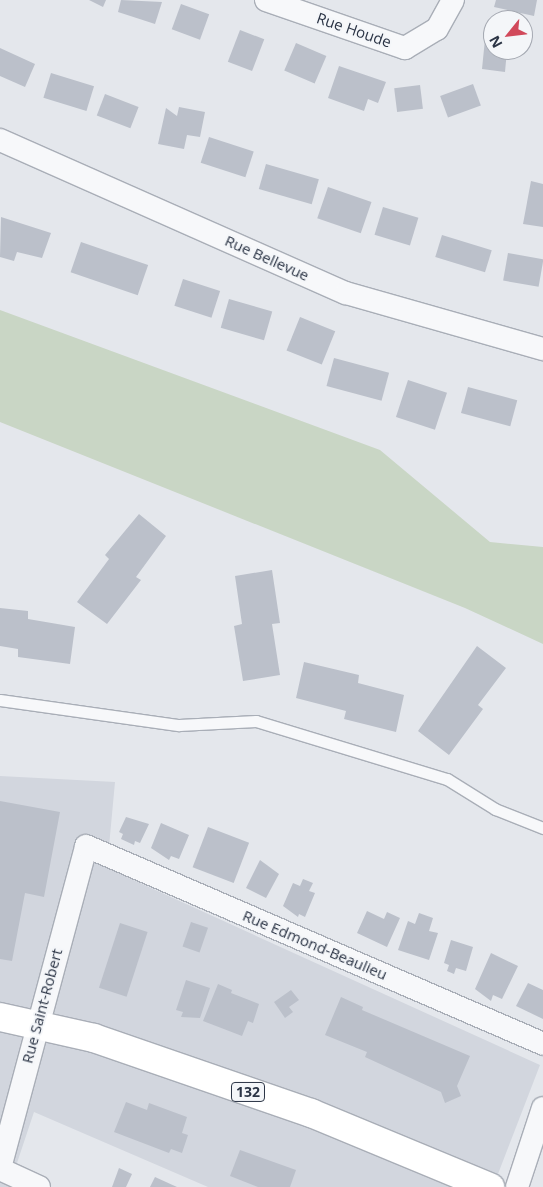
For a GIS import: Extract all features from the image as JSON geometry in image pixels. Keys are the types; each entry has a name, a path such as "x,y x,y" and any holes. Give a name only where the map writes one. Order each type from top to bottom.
{"main road":[{"name":"132","path":"0,1017 94,1038 311,1114 490,1187"}],"street":[{"name":"Rue Houde","path":"266,0 405,48 437,29 453,0"},
{"name":"Rue Bellevue","path":"0,140 346,293 543,349"},
{"name":"Rue Saint-Robert","path":"0,1168 36,1025 86,846"},
{"name":"Rue Edmond-Beaulieu","path":"86,846 543,1044"},
{"path":"517,1187 543,1108"},
{"path":"0,1168 39,1187"}],"lane":[{"path":"0,700 179,725 256,721 446,779 495,809 543,828"}],"shaded area":[{"path":"0,776 115,782 107,868 540,1065 493,1187 208,1187 34,1112 9,1187 0,1187"}],"green space":[{"path":"0,310 380,450 490,542 543,547 543,644 465,608 0,422"}],"building":[{"path":"89,0 106,0 103,7"},
{"path":"121,0 162,2 155,24 118,12"},
{"path":"496,0 537,0 534,16 533,10 507,10 494,7"},
{"path":"181,4 209,14 200,40 172,29"},
{"path":"240,30 264,39 252,71 228,62"},
{"path":"296,43 326,56 315,84 284,71"},
{"path":"0,48 35,64 25,87 0,76"},
{"path":"483,59 506,60 505,72 482,69"},
{"path":"339,66 386,82 378,103 368,99 364,111 328,98"},
{"path":"51,73 94,86 86,111 43,98"},
{"path":"473,84 481,106 448,118 440,96"},
{"path":"420,85 423,109 397,112 394,88"},
{"path":"105,94 139,107 130,128 97,115"},
{"path":"179,107 205,112 200,137 187,135 184,149 158,144 166,108 177,116"},
{"path":"209,137 254,152 245,177 201,163"},
{"path":"266,164 319,179 312,204 259,189"},
{"path":"531,181 543,184 543,227 523,224"},
{"path":"328,187 371,202 361,233 317,218"},
{"path":"383,207 418,218 410,246 375,235"},
{"path":"1,217 51,233 42,258 17,252 14,261 0,257"},
{"path":"442,235 492,250 485,272 435,257"},
{"path":"81,242 148,265 138,295 71,272"},
{"path":"508,253 543,259 539,287 503,281"},
{"path":"183,279 220,291 211,318 174,306"},
{"path":"229,299 272,311 264,340 221,328"},
{"path":"300,317 335,331 322,365 287,350"},
{"path":"334,358 389,373 382,401 326,386"},
{"path":"408,380 447,393 435,430 396,417"},
{"path":"468,387 517,400 510,426 461,413"},
{"path":"139,514 166,536 136,577 141,580 107,624 77,602 109,559 105,555"},
{"path":"272,570 280,623 272,624 280,675 243,681 234,626 242,624 235,576"},
{"path":"0,608 28,611 28,619 75,627 70,664 18,657 18,649 0,646"},
{"path":"477,646 506,668 478,705 483,709 449,755 418,731"},
{"path":"304,662 359,675 358,683 404,695 396,732 344,719 346,711 296,698"},
{"path":"0,801 60,812 44,897 25,893 12,961 0,959"},
{"path":"126,817 149,824 140,843 135,841 134,845 121,839 123,834 119,832"},
{"path":"161,823 189,835 179,859 171,856 169,860 151,848"},
{"path":"208,827 249,843 234,883 193,867"},
{"path":"260,860 279,874 266,898 246,888"},
{"path":"303,879 313,883 309,891 315,893 305,917 299,914 298,917 283,906 293,883 300,886"},
{"path":"367,911 384,919 387,912 400,918 387,947 357,933"},
{"path":"419,913 433,918 429,931 438,933 429,960 398,950 408,921 415,924"},
{"path":"191,922 208,928 200,952 183,947"},
{"path":"120,923 148,932 127,997 99,988"},
{"path":"451,940 473,947 466,971 456,968 454,974 447,971 449,965 444,963"},
{"path":"491,953 518,966 502,999 493,995 491,1001 475,989"},
{"path":"186,980 210,988 200,1018 181,1017 183,1012 176,1010"},
{"path":"528,983 543,990 543,1019 516,1006"},
{"path":"218,984 232,990 231,993 259,1004 253,1023 248,1021 242,1036 203,1021"},
{"path":"291,990 299,1000 289,1007 293,1012 285,1018 274,1002"},
{"path":"341,997 363,1007 362,1010 470,1056 457,1086 461,1096 445,1103 441,1092 365,1057 367,1052 325,1035"},
{"path":"126,1102 147,1110 149,1103 187,1117 182,1133 188,1135 182,1153 171,1149 169,1153 114,1132"},
{"path":"240,1150 296,1170 290,1187 258,1187 230,1176"},
{"path":"119,1168 132,1174 126,1187 112,1187"},
{"path":"155,1177 177,1187 150,1187"}]}
